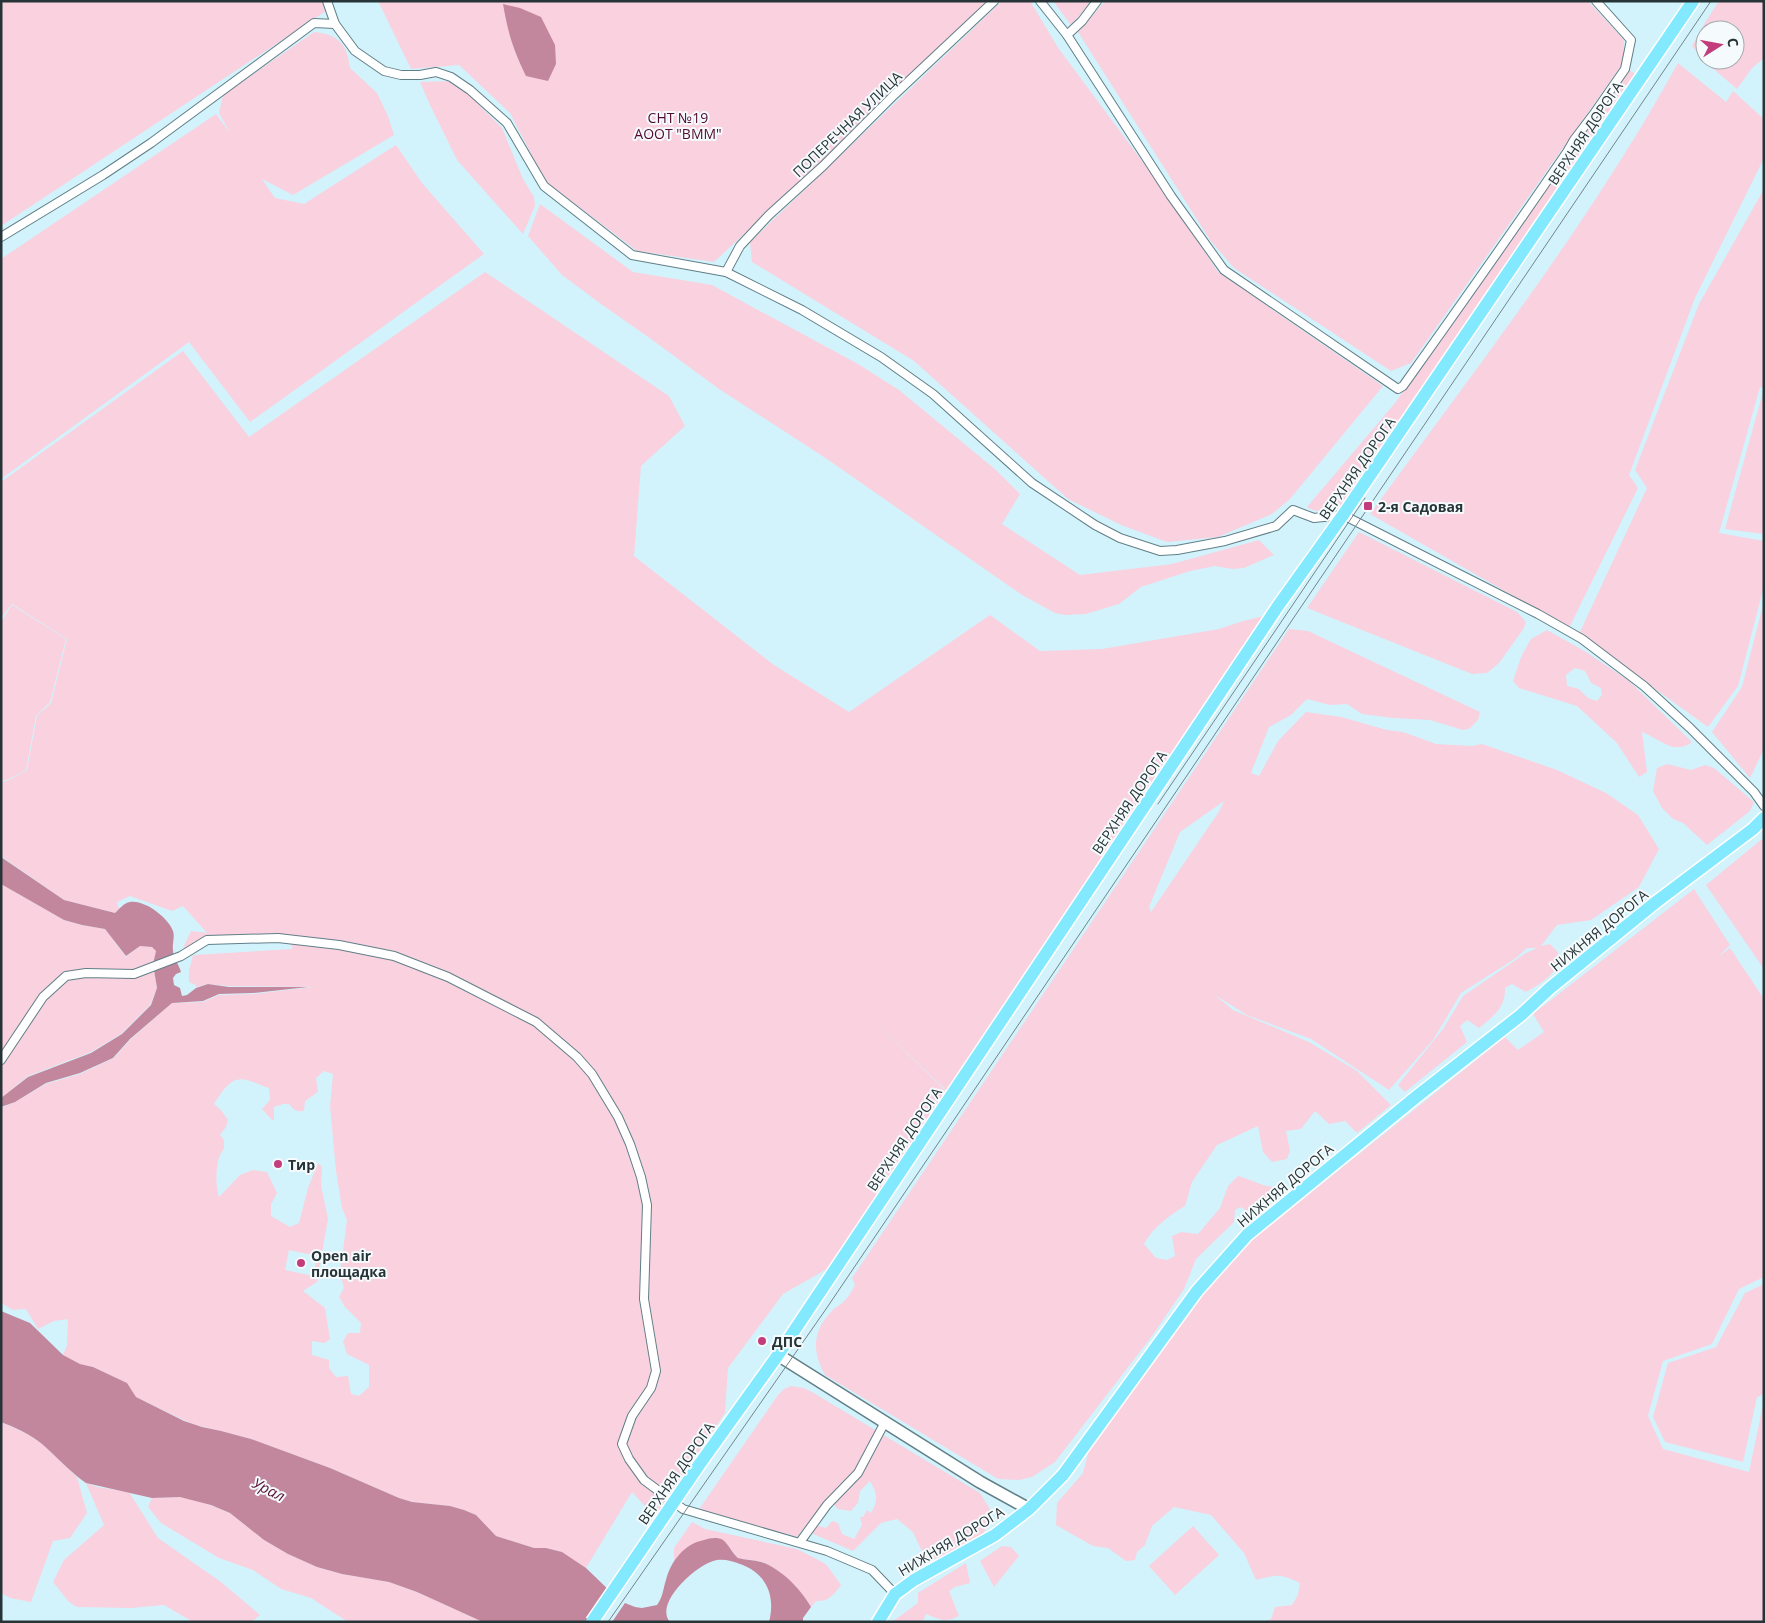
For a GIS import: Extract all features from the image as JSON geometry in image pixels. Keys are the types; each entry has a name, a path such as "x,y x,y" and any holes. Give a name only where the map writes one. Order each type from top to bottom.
{"main road":[{"name":"ВЕРХНЯЯ ДОРОГА","path":"592,1622 699,1465 778,1355 1278,606 1343,515 1693,1"},
{"name":"НИЖНЯЯ ДОРОГА","path":"878,1622 895,1594 914,1580 995,1535 1030,1509 1063,1475 1197,1291 1246,1235 1522,1015 1550,988 1656,902 1753,829 1764,818"},
{"path":"778,1355 980,1482 1030,1509"}],"street":[{"path":"327,1 335,24 355,51 384,71 411,75 436,72 450,77 470,90 507,123 544,186 632,255 726,272 802,310 881,357 933,394 1032,483 1095,525 1120,538 1160,551 1177,550 1225,541 1276,526 1293,510 1314,518 1343,515 1538,614 1582,639 1644,686 1690,728 1754,792 1764,806"},
{"name":"ПОПЕРЕЧНАЯ УЛИЦА","path":"726,272 740,246 769,215 823,166 894,95 994,1"},
{"path":"1040,1 1067,34 1172,196 1224,270 1398,389 1403,386 1446,326 1459,304 1476,284 1625,69 1632,40 1596,1"},
{"path":"1067,34 1082,20 1097,1"},
{"path":"1,237 103,175 151,143 314,22 335,24"},
{"path":"1,1060 44,997 66,976 86,973 134,974 149,970 181,956 207,940 278,938 339,945 394,956 448,977 536,1022 578,1057 592,1074 618,1117 630,1144 641,1177 647,1205 644,1299 656,1371 651,1388 632,1416 627,1427 622,1444 629,1459 644,1480 683,1509 827,1551 872,1570 895,1594"},
{"path":"800,1542 827,1505 858,1473 885,1422"}],"green space":[{"path":"1,1 322,1 326,11 1,226"},
{"name":"СНТ №19 АООТ \"ВММ\"","path":"378,1 987,1 817,166 714,262 637,251 545,181 510,113 459,65 411,69"},
{"path":"1002,1 1030,1 1059,49 1168,196 1218,272 1383,386 1290,499 1272,514 1218,537 1167,542 1121,525 1068,499 914,361 752,262 750,242"},
{"path":"1053,1 1092,1 1071,25"},
{"path":"1105,1 1588,1 1624,40 1623,63 1411,363 1391,371 1234,268 1210,240 1078,32"},
{"path":"1719,1 1764,1 1764,58 1752,68 1737,89 1715,70 1745,70 1745,20 1707,20"},
{"path":"314,32 335,38 344,47 350,68 377,93 388,116 394,135 293,195 262,179 275,198 304,204 396,145 422,183 484,254 250,422 189,342 1,479 1,259 216,114 230,133 219,113 223,95"},
{"path":"1678,63 1726,102 1733,91 1764,119 1764,158 1695,298 1629,475 1638,488 1569,628 1370,514 1491,349 1570,237 1644,122"},
{"path":"1629,70 1637,75 1341,506 1324,512 1307,507 1395,403"},
{"path":"451,81 459,85 502,128 523,179 534,197 535,206 523,234 457,160 420,82"},
{"path":"1764,189 1764,388 1760,387 1719,533 1764,541 1764,586 1738,686 1708,727 1579,634 1647,488 1635,470 1699,304"},
{"path":"540,204 633,272 712,285 858,364 899,390 996,470 1020,494 1002,524 1080,575 1172,564 1259,540 1274,555 1244,568 1232,569 1215,566 1190,571 1141,587 1119,604 1086,614 1065,615 1055,613 1022,595 827,459 719,389 562,275 528,236"},
{"path":"485,272 669,396 685,426 641,466 634,556 774,665 849,712 990,615 1040,651 1102,649 1219,629 1271,614 947,1091 853,1001 946,1091 827,1269 783,1294 728,1368 725,1413 655,1517 632,1492 586,1568 562,1552 546,1548 534,1548 496,1536 476,1515 464,1510 450,1506 412,1502 399,1498 330,1468 251,1439 192,1424 136,1397 127,1383 63,1355 67,1345 68,1319 54,1321 38,1329 26,1309 13,1310 1,1303 1,1108 46,1084 80,1074 114,1058 131,1039 172,1003 203,1002 219,995 253,994 313,987 208,984 196,987 196,985 189,982 189,971 193,955 292,949 291,939 223,941 183,948 191,931 207,933 183,906 172,911 130,896 117,902 119,909 115,913 64,900 1,856 1,782 7,781 27,770 37,716 51,703 67,639 12,604 1,618 1,482 183,351 249,437","holes":["324,1071 333,1074 330,1106 336,1171 342,1208 347,1220 340,1274 344,1288 339,1297 345,1307 361,1323 360,1333 348,1333 343,1341 347,1354 369,1365 369,1387 359,1396 351,1394 348,1376 336,1377 329,1368 329,1360 312,1355 312,1341 325,1343 330,1339 325,1308 303,1291 317,1282 328,1219 321,1185 322,1167 318,1163 308,1188 299,1223 290,1227 271,1216 271,1204 277,1193 267,1172 253,1170 240,1175 219,1197 217,1186 217,1165 224,1149 224,1140 220,1135 226,1127 228,1120 214,1104 224,1089 233,1082 243,1079 269,1088 270,1100 262,1109 274,1120 274,1107 283,1104 289,1104 297,1111 304,1111 305,1101 318,1092 316,1078","289,1250 317,1256 313,1276 285,1270"]},
{"path":"1763,392 1764,534 1725,529"},
{"path":"1359,532 1517,612 1526,622 1524,628 1499,663 1487,673 1472,674 1307,608"},
{"path":"1764,601 1764,749 1750,778 1712,732 1742,687"},
{"path":"12,605 66,639 50,702 36,716 26,770 7,780 1,781 1,622"},
{"path":"1289,629 1308,631 1480,712 1478,720 1469,729 1463,730 1430,720 1362,714 1347,704 1330,705 1307,699 1291,715 1269,727 1251,773 1259,776 1278,741 1306,712 1341,717 1387,730 1403,732 1436,744 1472,746 1482,744 1557,770 1606,793 1638,815 1659,849 1639,887 1591,920 1557,925 1541,946 1550,944 1558,952 1560,962 1550,976 1526,992 1512,984 1505,988 1503,1001 1494,1016 1479,1028 1467,1020 1460,1026 1467,1042 1405,1092 1398,1085 1443,1029 1463,996 1526,953 1537,948 1527,948 1516,958 1461,993 1433,1040 1389,1090 1311,1039 1247,1015 1215,995 1233,1010 1309,1042 1357,1071 1391,1105 1357,1133 1345,1121 1329,1124 1315,1111 1301,1129 1286,1131 1290,1151 1287,1159 1272,1162 1263,1152 1258,1126 1217,1145 1192,1182 1185,1206 1157,1227 1147,1238 1144,1244 1156,1258 1167,1260 1175,1256 1172,1236 1181,1232 1198,1234 1220,1208 1228,1186 1238,1176 1266,1186 1276,1187 1269,1200 1257,1210 1248,1211 1240,1207 1235,1210 1234,1222 1196,1259 1184,1289 1152,1336 1055,1462 1032,1477 1019,1480 998,1479 825,1375 816,1350 818,1334 825,1319 846,1299 855,1285 852,1278","holes":["1224,801 1220,810 1151,912 1149,907 1180,832"]},
{"path":"1547,630 1586,652 1629,681 1692,742 1685,746 1673,747 1642,732 1647,772 1639,777 1617,743 1577,706 1519,688 1513,681 1521,657 1531,639","holes":["1575,668 1585,671 1591,683 1601,688 1602,695 1597,701 1588,698 1579,689 1567,686 1566,675"]},
{"path":"1667,764 1691,770 1705,765 1714,768 1754,802 1750,811 1707,845 1683,823 1673,819 1662,808 1653,791 1657,768"},
{"path":"1762,839 1764,841 1764,969 1706,885"},
{"path":"1,884 64,920 105,929 126,957 140,946 152,947 156,951 153,964 157,988 150,1005 121,1034 91,1052 28,1076 1,1098"},
{"path":"1694,889 1730,945 1718,957 1730,948 1764,999 1764,1277 1739,1289 1712,1344 1663,1361 1648,1416 1663,1449 1749,1472 1764,1400 1764,1622 1263,1622 1271,1619 1275,1607 1292,1605 1298,1595 1300,1583 1279,1576 1256,1580 1244,1553 1211,1515 1174,1507 1152,1526 1145,1545 1137,1552 1135,1560 1126,1561 1108,1548 1093,1546 1056,1525 1057,1503 1083,1473 1090,1446 1203,1295 1252,1240 1505,1037 1518,1050 1544,1032 1533,1014"},
{"path":"1764,1284 1764,1394 1757,1397 1743,1462 1665,1442 1653,1417 1668,1363 1716,1347 1745,1293"},
{"path":"791,1386 804,1388 812,1392 980,1493 992,1512 982,1537 948,1557 932,1559 924,1556 913,1532 897,1519 881,1523 853,1551 811,1533 816,1525 826,1528 832,1521 838,1523 842,1534 854,1539 862,1525 860,1517 863,1517 867,1510 871,1513 875,1504 876,1493 870,1481 860,1491 858,1503 851,1511 838,1509 828,1498 797,1537 734,1522 710,1514 700,1508 778,1395 784,1389"},
{"path":"1,1422 29,1435 42,1444 77,1477 87,1513 70,1538 53,1541 31,1602 10,1598 1,1593"},
{"path":"86,1483 97,1487 129,1492 158,1538 221,1582 260,1615 251,1622 193,1622 164,1605 131,1608 77,1607 69,1602 53,1582 64,1560 104,1525"},
{"path":"180,1497 198,1500 230,1513 264,1540 288,1554 317,1567 342,1574 389,1582 417,1592 483,1622 348,1622 311,1598 281,1589 253,1570 219,1558 161,1523 148,1507 152,1498"},
{"path":"692,1522 705,1529 797,1549 826,1564 841,1585 831,1597 816,1601 811,1607 797,1588 778,1571 765,1563 738,1558 721,1539 701,1541 683,1551 674,1561 674,1548"},
{"path":"1193,1526 1219,1555 1175,1595 1149,1566"},
{"path":"1002,1546 1011,1547 1019,1556 994,1587 980,1561"},
{"path":"966,1563 970,1583 955,1587 949,1591 959,1616 943,1620 926,1614 923,1622 892,1622 918,1603 918,1593"}],"water":[{"path":"503,4 520,8 541,17 555,45 556,64 548,81 526,76 512,41"},
{"path":"1,857 64,900 115,913 130,902 142,903 155,910 167,921 173,931 173,953 181,972 173,978 174,985 180,988 182,996 208,984 229,987 308,987 253,993 219,994 203,1001 172,1003 130,1039 113,1058 80,1073 46,1083 15,1102 1,1107 1,1098 28,1077 91,1053 122,1034 151,1005 157,988 153,964 156,951 152,947 140,946 126,956 105,929 64,920 1,884"},
{"name":"Урал","path":"1,1311 30,1323 63,1355 127,1383 136,1397 184,1421 251,1439 330,1468 399,1498 412,1502 450,1506 464,1510 476,1515 496,1536 534,1548 546,1548 562,1552 586,1568 613,1594 625,1603 635,1607 642,1608 657,1605 662,1596 671,1566 685,1549 706,1539 719,1538 727,1544 738,1558 761,1562 783,1574 802,1593 811,1607 803,1618 803,1622 769,1622 771,1612 770,1594 762,1579 749,1568 740,1564 726,1560 717,1560 709,1562 700,1568 680,1585 668,1605 666,1614 670,1622 483,1622 417,1592 389,1582 342,1574 317,1567 288,1554 264,1540 230,1513 211,1505 180,1497 152,1498 86,1483 37,1440 1,1422"}],"pier":[{"path":"614,1592 627,1600 612,1622 586,1622"}],"tram line":[{"path":"608,1622 826,1309 1711,1"},
{"path":"1158,804 1365,498"}],"place":[{"name":"2-я Садовая","path":"1368,506"},
{"name":"Тир","path":"278,1164"},
{"name":"Open air площадка","path":"301,1263"},
{"name":"ДПС","path":"762,1341"}]}
